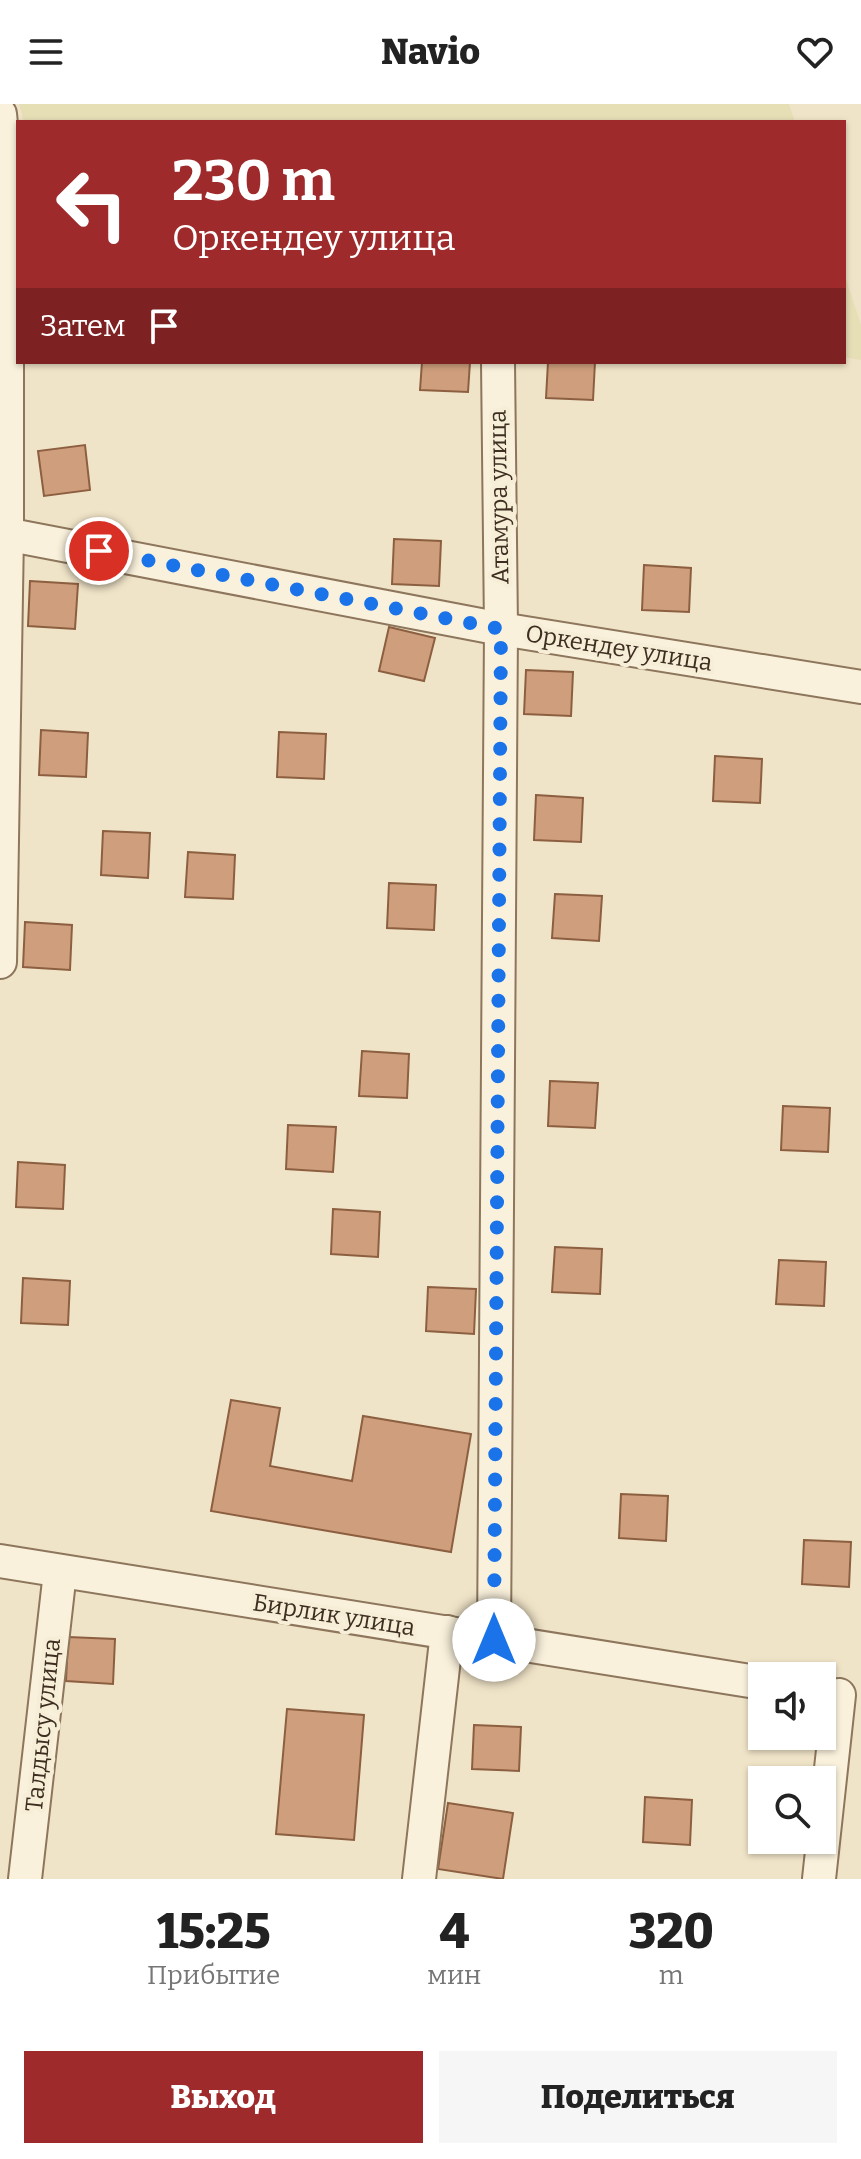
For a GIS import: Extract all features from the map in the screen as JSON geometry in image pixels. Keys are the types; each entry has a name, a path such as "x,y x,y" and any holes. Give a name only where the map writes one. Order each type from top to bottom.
{"street":[{"path":"0,114 7,187 0,962"},
{"name":"Атамура улица","path":"494,1640 501,629 498,364"},
{"name":"Оркендеу улица","path":"3,533 501,629 861,687"},
{"name":"Бирлик улица","path":"0,1561 748,1681"},
{"name":"Талдысу улица","path":"25,1879 60,1572"},
{"path":"419,1879 447,1632"},
{"path":"819,1879 841,1695"}],"shaded area":[{"path":"19,104 789,104 794,120 23,120"},
{"path":"846,279 861,325 861,360 846,357"}],"building":[{"path":"422,364 470,364 468,392 420,390"},
{"path":"548,364 595,364 593,400 546,398"},
{"path":"85,445 90,490 44,496 38,451"},
{"path":"394,539 441,541 439,586 392,584"},
{"path":"644,565 691,568 689,612 642,610"},
{"path":"30,581 78,584 75,629 28,626"},
{"path":"389,627 435,638 424,681 379,671"},
{"path":"526,670 573,672 571,716 524,714"},
{"path":"41,730 88,733 86,777 39,775"},
{"path":"279,732 326,734 324,779 277,777"},
{"path":"715,756 762,759 760,803 713,801"},
{"path":"536,795 583,798 581,842 534,840"},
{"path":"103,831 150,833 148,878 101,875"},
{"path":"188,852 235,855 233,899 185,897"},
{"path":"389,883 436,885 434,930 387,928"},
{"path":"555,894 602,896 599,941 552,938"},
{"path":"25,922 72,925 70,970 23,967"},
{"path":"362,1051 409,1054 407,1098 359,1096"},
{"path":"550,1081 598,1083 595,1128 548,1126"},
{"path":"783,1106 830,1108 828,1152 781,1150"},
{"path":"288,1125 336,1127 333,1172 286,1169"},
{"path":"18,1162 65,1165 63,1209 16,1207"},
{"path":"333,1209 380,1212 378,1257 331,1254"},
{"path":"555,1247 602,1249 600,1294 552,1292"},
{"path":"779,1260 826,1262 824,1306 776,1304"},
{"path":"23,1278 70,1281 68,1325 21,1323"},
{"path":"428,1287 476,1289 474,1334 426,1331"},
{"path":"231,1400 280,1408 270,1466 352,1481 363,1416 471,1434 451,1552 211,1511"},
{"path":"621,1494 668,1496 666,1541 619,1538"},
{"path":"804,1540 851,1542 849,1587 802,1584"},
{"path":"68,1637 115,1639 113,1684 66,1681"},
{"path":"287,1709 364,1715 354,1840 276,1834"},
{"path":"474,1725 521,1727 519,1771 472,1769"},
{"path":"645,1797 692,1800 690,1845 643,1842"},
{"path":"448,1803 513,1813 503,1879 438,1869"}],"route":[{"path":"99,551 501,629 494,1640"}]}
